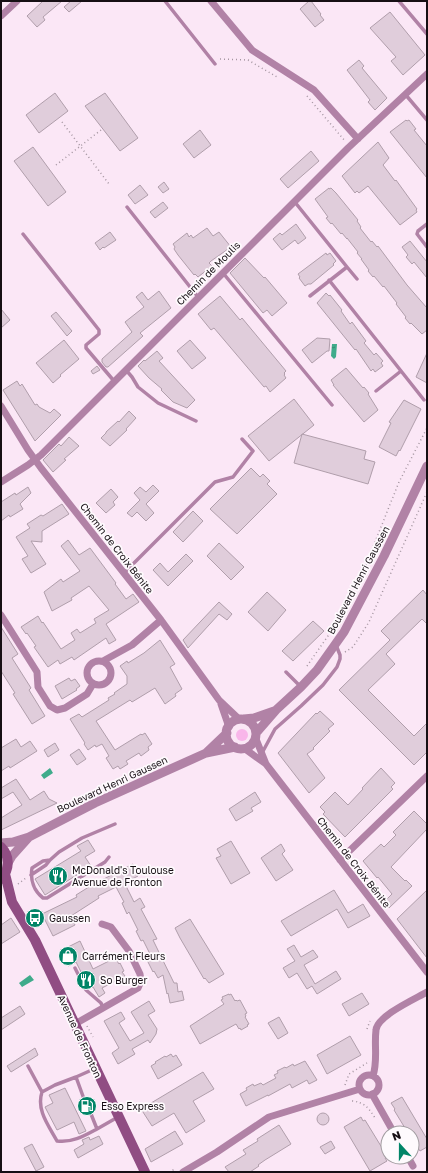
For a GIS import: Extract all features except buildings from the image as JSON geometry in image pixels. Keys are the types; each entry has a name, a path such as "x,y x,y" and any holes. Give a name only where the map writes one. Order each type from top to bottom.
{"main road":[{"path":"1,847 7,856 8,863 3,877"},
{"name":"Avenue de Fronton","path":"3,877 12,902 35,940 145,1172"},
{"name":"Avenue de Fronton","path":"1,894 12,902"}],"street":[{"path":"1,16 17,1"},
{"path":"211,1 252,50 314,90 358,139"},
{"name":"Chemin de Moulis","path":"1,482 35,460 294,201 427,74"},
{"name":"Chemin de Croix Bénite","path":"1,406 35,460 161,620 219,700 241,719"},
{"name":"Boulevard Henri Gaussen","path":"1,843 29,837 94,803 206,753 234,748 245,749 252,745 256,736 276,710 298,684 317,670 336,645 384,556 427,466"},
{"path":"1,615 37,672 38,687 50,706 57,710 66,708 87,694 93,684"},
{"path":"103,661 111,670 111,676 104,684 93,684 89,680 87,670 93,662 103,661 132,645 161,620"},
{"name":"Chemin de Croix Bénite","path":"219,700 228,730"},
{"name":"Boulevard Henri Gaussen","path":"206,753 235,721 254,718 276,710"},
{"path":"241,719 252,724 256,736"},
{"path":"228,730 228,741 234,748"},
{"name":"Chemin de Croix Bénite","path":"256,736 266,764"},
{"name":"Chemin de Croix Bénite","path":"245,749 266,764 427,972"},
{"path":"340,860 427,776"},
{"name":"Boulevard Henri Gaussen","path":"8,863 12,856 29,837"},
{"path":"75,1024 138,988 141,981 140,974 129,951 111,927 102,924"},
{"path":"374,1076 365,1076 362,1078 359,1085 360,1089 365,1094 372,1094 376,1092 379,1086 374,1076 376,1063 376,1029 379,1023 394,1011 427,992"},
{"path":"180,1170 217,1152 269,1117 360,1089"},
{"path":"372,1094 389,1125"}],"lane":[{"path":"164,1 215,63"},
{"path":"399,1 427,34"},
{"path":"405,94 427,120"},
{"path":"294,201 357,279"},
{"path":"127,206 198,297"},
{"path":"427,224 418,231 417,234 427,247"},
{"path":"23,234 99,330 99,334 86,346 86,348 114,381"},
{"path":"310,296 347,267"},
{"path":"223,272 332,405"},
{"path":"329,280 424,400"},
{"path":"125,370 132,377 138,387 158,403 196,421"},
{"path":"376,391 401,371"},
{"path":"124,573 215,482 233,477 252,451 242,439"},
{"path":"262,753 275,729 323,685 337,667 340,655 336,645"},
{"path":"286,672 298,684"},
{"path":"109,857 105,862 48,898 43,898 37,893 32,883 32,868 43,861 50,860 59,852 82,838 115,824"},
{"path":"75,968 86,990 101,1003 103,1008"},
{"path":"28,1066 42,1092"},
{"path":"96,1069 55,1085 42,1092 39,1101 42,1113 57,1141 65,1142 81,1137 118,1116"},
{"path":"76,1077 84,1099"},
{"path":"91,1114 97,1129"}],"path":[{"path":"215,63 219,59 248,60 279,78"},
{"path":"305,93 345,142 348,148"},
{"path":"62,122 109,184"},
{"path":"56,165 101,130"},
{"path":"355,590 398,482 427,428"},
{"path":"298,684 309,663 339,621"},
{"path":"367,1034 367,1028 371,1019"},
{"path":"344,1086 349,1074 368,1062"},
{"path":"350,1100 362,1103 368,1107 376,1119"},
{"path":"170,1172 180,1170"}],"shaded area":[{"path":"244,729 247,730 247,740 240,741 237,740 236,733 237,730"}],"water":[{"path":"332,344 337,344 336,357 334,359 331,356"},
{"path":"50,768 53,773 44,779 41,775"},
{"path":"30,975 34,980 22,987 19,983"}],"place":[{"name":"McDonald's Toulouse Avenue de Fronton","path":"58,876"},
{"name":"Gaussen","path":"35,918"},
{"name":"Carrément Fleurs","path":"68,956"},
{"name":"So Burger","path":"86,980"},
{"name":"Esso Express","path":"87,1106"}]}
